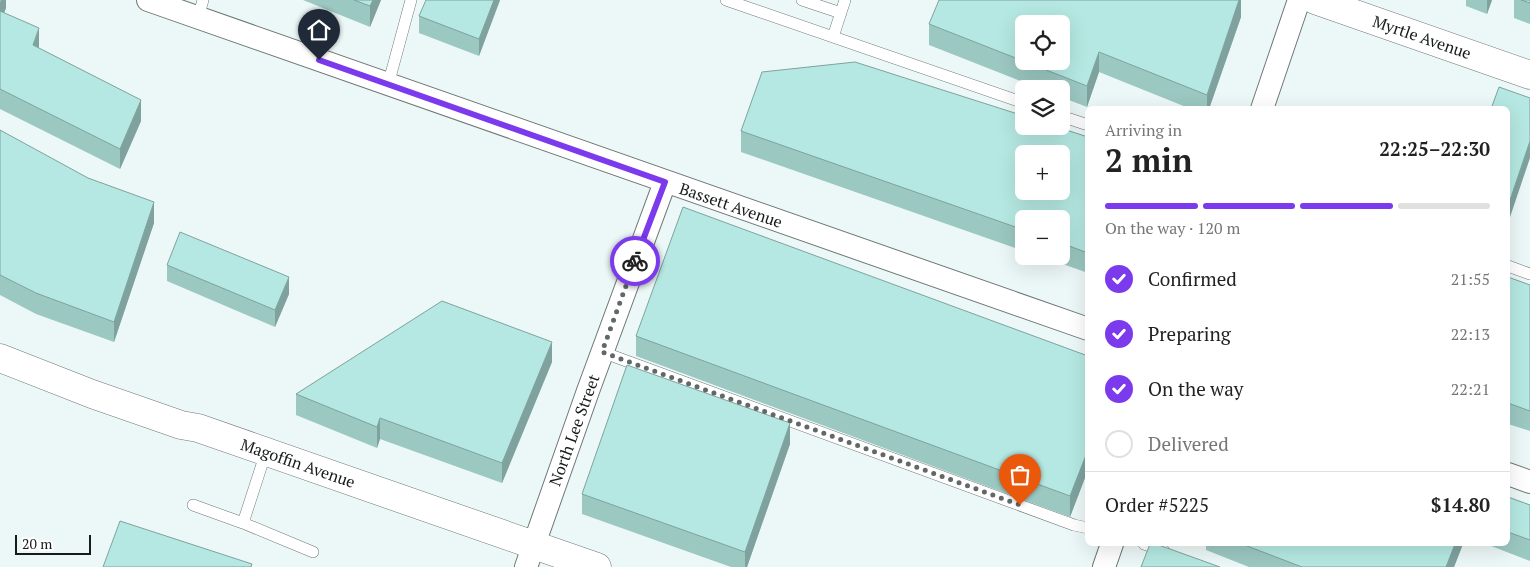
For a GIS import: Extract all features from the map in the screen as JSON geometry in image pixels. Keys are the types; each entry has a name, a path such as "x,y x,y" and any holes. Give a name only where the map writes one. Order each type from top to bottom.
{"street":[{"name":"Bassett Avenue","path":"148,0 200,9 388,84 1085,328"},
{"path":"1263,106 1299,0"},
{"name":"Myrtle Avenue","path":"1315,0 1530,75"},
{"name":"North Lee Street","path":"530,556 602,352 665,182"},
{"name":"Magoffin Avenue","path":"0,358 163,419 198,428 266,452 530,556 597,567"},
{"path":"1510,475 1530,482"},
{"path":"1104,567 1111,546"}],"lane":[{"path":"388,84 411,0"},
{"path":"726,0 1015,100"},
{"path":"802,0 841,13"},
{"path":"834,37 845,0"},
{"path":"1070,119 1085,124"},
{"path":"1510,267 1530,274"},
{"path":"602,352 1074,525 1085,527"},
{"path":"243,522 266,452"},
{"path":"193,505 243,522 313,552"},
{"path":"1150,546 1173,554"}],"building":[{"path":"354,0 373,0 370,6"},
{"path":"426,0 494,0 479,39 419,16"},
{"path":"939,0 1239,0 1207,95 1099,52 1087,86 1046,70 1070,70 1070,15 1015,15 1015,58 929,24"},
{"path":"0,11 39,28 33,45 141,100 120,149 0,89"},
{"path":"855,62 1015,113 1015,135 1070,135 1070,131 1085,136 1085,252 1070,246 1070,210 1015,210 1015,227 741,131 762,72"},
{"path":"1499,87 1530,98 1530,141 1510,200 1510,106 1492,106"},
{"path":"0,130 88,178 154,202 114,322 36,293 0,275"},
{"path":"683,207 1085,355 1085,458 1070,496 636,336"},
{"path":"180,232 289,277 275,310 167,265"},
{"path":"1510,278 1530,285 1530,411 1510,404"},
{"path":"442,301 552,342 502,463 380,418 377,427 296,394"},
{"path":"627,365 790,423 745,552 582,494"},
{"path":"1510,498 1530,505 1530,540 1510,533"},
{"path":"120,521 252,564 251,567 103,567"},
{"path":"1149,546 1162,546 1220,567 1141,567"},
{"path":"1247,546 1454,546 1446,567 1302,567"}],"way so far":[{"path":"635,261 602,352 1020,505"}],"route":[{"path":"319,60 665,182 635,261"}]}
